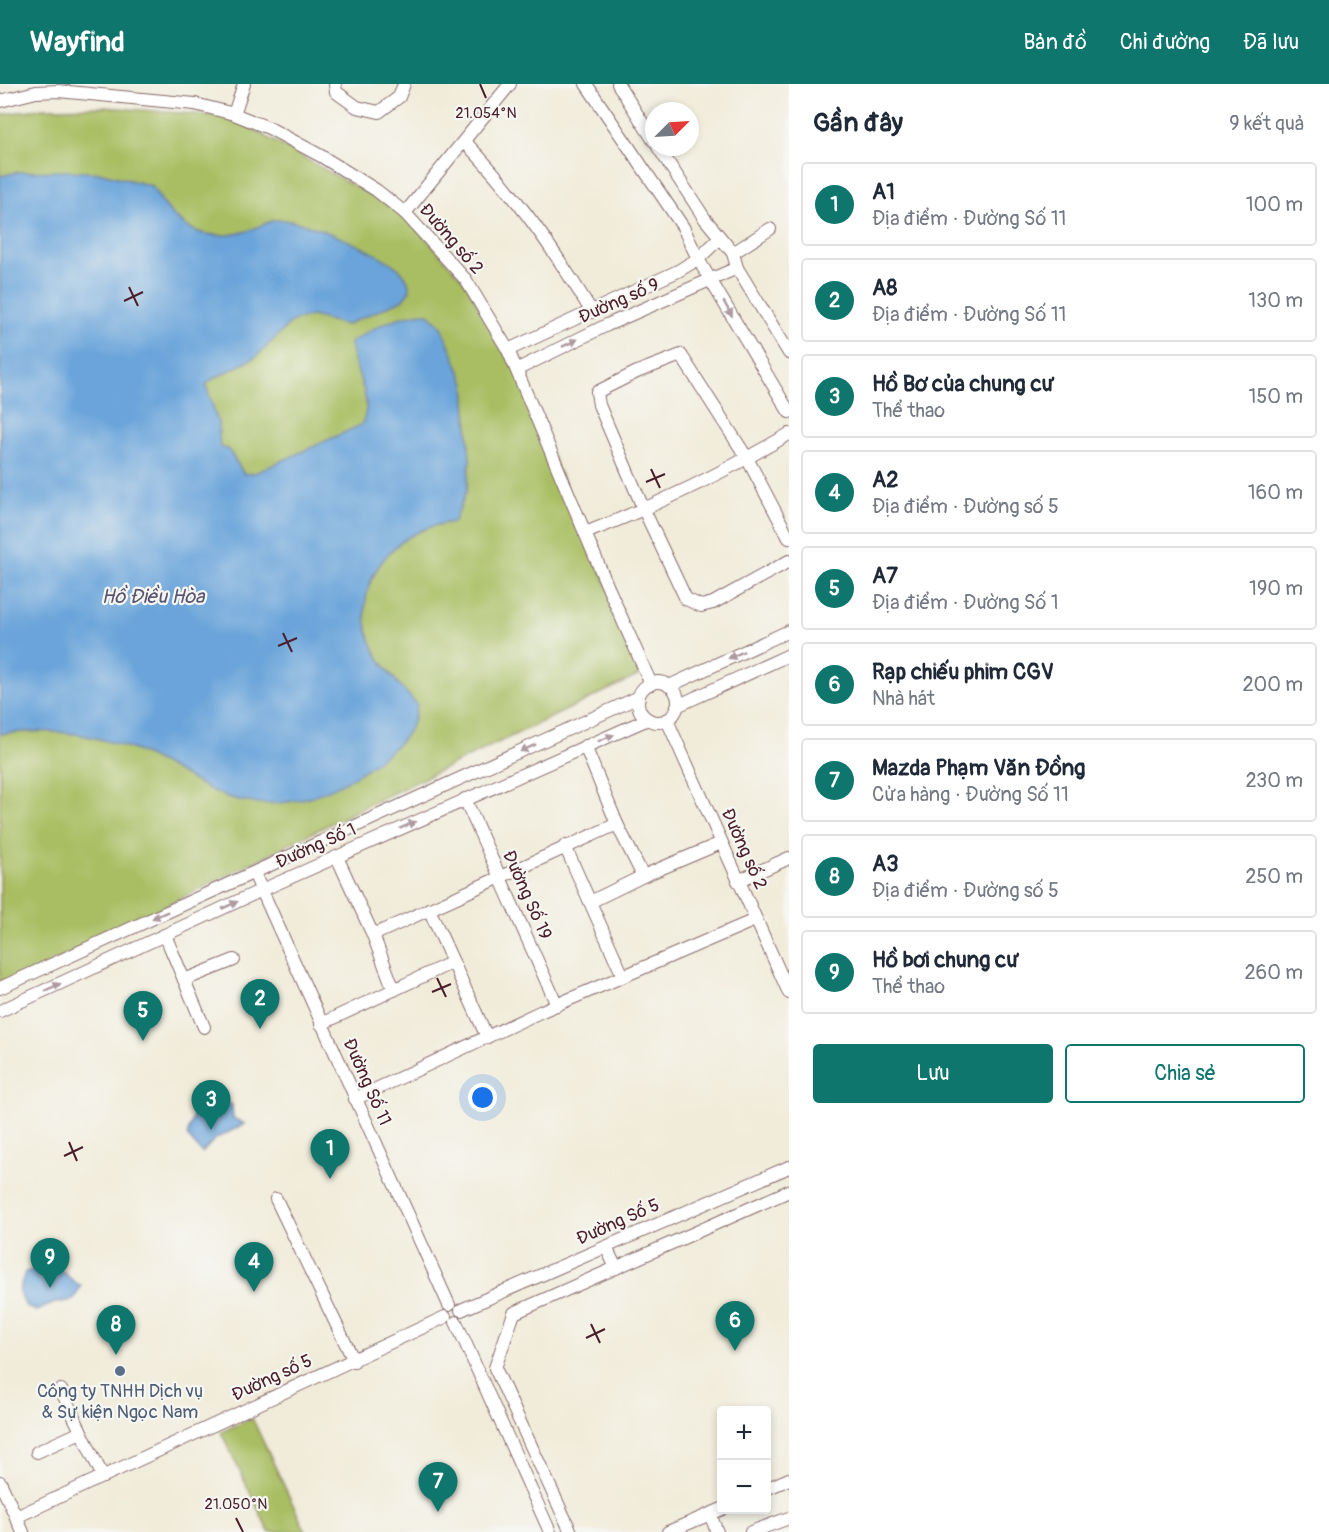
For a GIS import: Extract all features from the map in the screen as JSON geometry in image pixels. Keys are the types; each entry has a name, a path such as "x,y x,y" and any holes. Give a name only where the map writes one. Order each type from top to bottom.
{"street":[{"path":"234,114 244,84"},
{"path":"335,84 336,92 357,107 379,112 399,98 404,84"},
{"path":"405,213 510,84"},
{"path":"586,84 683,227 698,259 789,412"},
{"path":"618,84 645,127"},
{"name":"Đường số 2","path":"0,101 36,88 57,88 195,104 234,114 269,128 321,156 376,190 405,213 465,280 518,369 585,533 651,684"},
{"path":"464,141 496,174 549,243 592,312"},
{"path":"664,156 720,238 733,253 737,268 789,352"},
{"path":"733,253 770,229"},
{"name":"Đường số 9","path":"508,350 592,312 698,259 720,238"},
{"name":"Đường số 9","path":"518,369 607,325 712,281 737,268"},
{"path":"789,538 747,458 681,356 627,377 597,392 599,405 644,510 686,599 701,606 713,603 789,561"},
{"path":"585,533 644,510 789,434"},
{"path":"669,686 789,630"},
{"path":"677,706 676,695 669,686 661,682 643,689 639,697 639,707 648,719 667,720 677,706 789,655"},
{"name":"Đường Số 1","path":"0,988 639,697"},
{"name":"Đường Số 1","path":"0,1011 262,890 648,719"},
{"name":"Đường số 2","path":"667,720 789,993"},
{"path":"585,747 617,824 643,876"},
{"name":"Đường Số 19","path":"465,799 557,1005"},
{"path":"373,935 617,824"},
{"path":"590,902 643,876 721,843"},
{"path":"565,846 623,976"},
{"path":"337,857 373,935 394,990"},
{"path":"738,881 789,858"},
{"name":"Đường Số 11","path":"254,873 550,1532"},
{"path":"429,909 487,1037"},
{"path":"355,1099 557,1005 755,920"},
{"path":"165,935 204,1027"},
{"path":"184,980 234,960"},
{"path":"321,1024 453,962"},
{"name":"Đường Số 5","path":"453,1313 789,1167"},
{"path":"571,1532 495,1368 514,1313 789,1191"},
{"path":"719,1197 728,1218"},
{"path":"276,1199 354,1360"},
{"path":"606,1247 616,1268"},
{"name":"Đường số 5","path":"16,1517 453,1313"},
{"path":"61,1390 103,1477"},
{"path":"37,1452 81,1432"},
{"path":"771,1487 789,1479"},
{"path":"0,1482 23,1532"},
{"path":"668,1532 716,1512 717,1532"},
{"path":"751,1532 789,1518"}],"green space":[{"path":"105,107 231,117 404,214 464,281 516,370 644,673 372,803 0,989 0,115 44,108"},
{"path":"252,1418 306,1532 269,1532 221,1432"}],"water":[{"name":"Hồ Điều Hòa","path":"18,172 102,173 152,186 169,211 189,228 200,233 228,235 249,231 278,220 310,226 381,257 394,265 406,277 410,290 402,300 346,325 312,316 293,321 256,357 213,379 206,385 218,423 220,447 228,449 244,474 255,473 361,425 365,416 365,396 350,343 387,322 428,313 442,327 465,384 470,460 467,490 454,522 431,527 410,536 393,549 379,566 369,585 365,606 367,628 375,651 389,672 417,705 412,724 396,746 373,764 355,776 317,794 277,803 257,803 215,792 144,754 100,739 68,733 36,731 0,734 0,176"},
{"path":"226,1102 232,1105 233,1118 245,1124 215,1139 202,1153 187,1136 194,1111 211,1111 217,1105"},
{"path":"52,1264 81,1286 73,1300 55,1303 36,1311 26,1307 19,1291 25,1272"}],"place":[{"name":"A8","path":"260,1029"},
{"name":"A7","path":"143,1041"},
{"name":"Hồ Bơ của chung cư","path":"211,1130"},
{"name":"A1","path":"330,1179"},
{"name":"Hồ bơi chung cư","path":"50,1288"},
{"name":"A2","path":"254,1292"},
{"name":"Rạp chiếu phim CGV","path":"735,1351"},
{"name":"A3","path":"116,1355"},
{"name":"Công ty TNHH Dịch vụ & Sự kiện Ngọc Nam","path":"120,1371"},
{"name":"Mazda Phạm Văn Đồng","path":"438,1512"}]}
